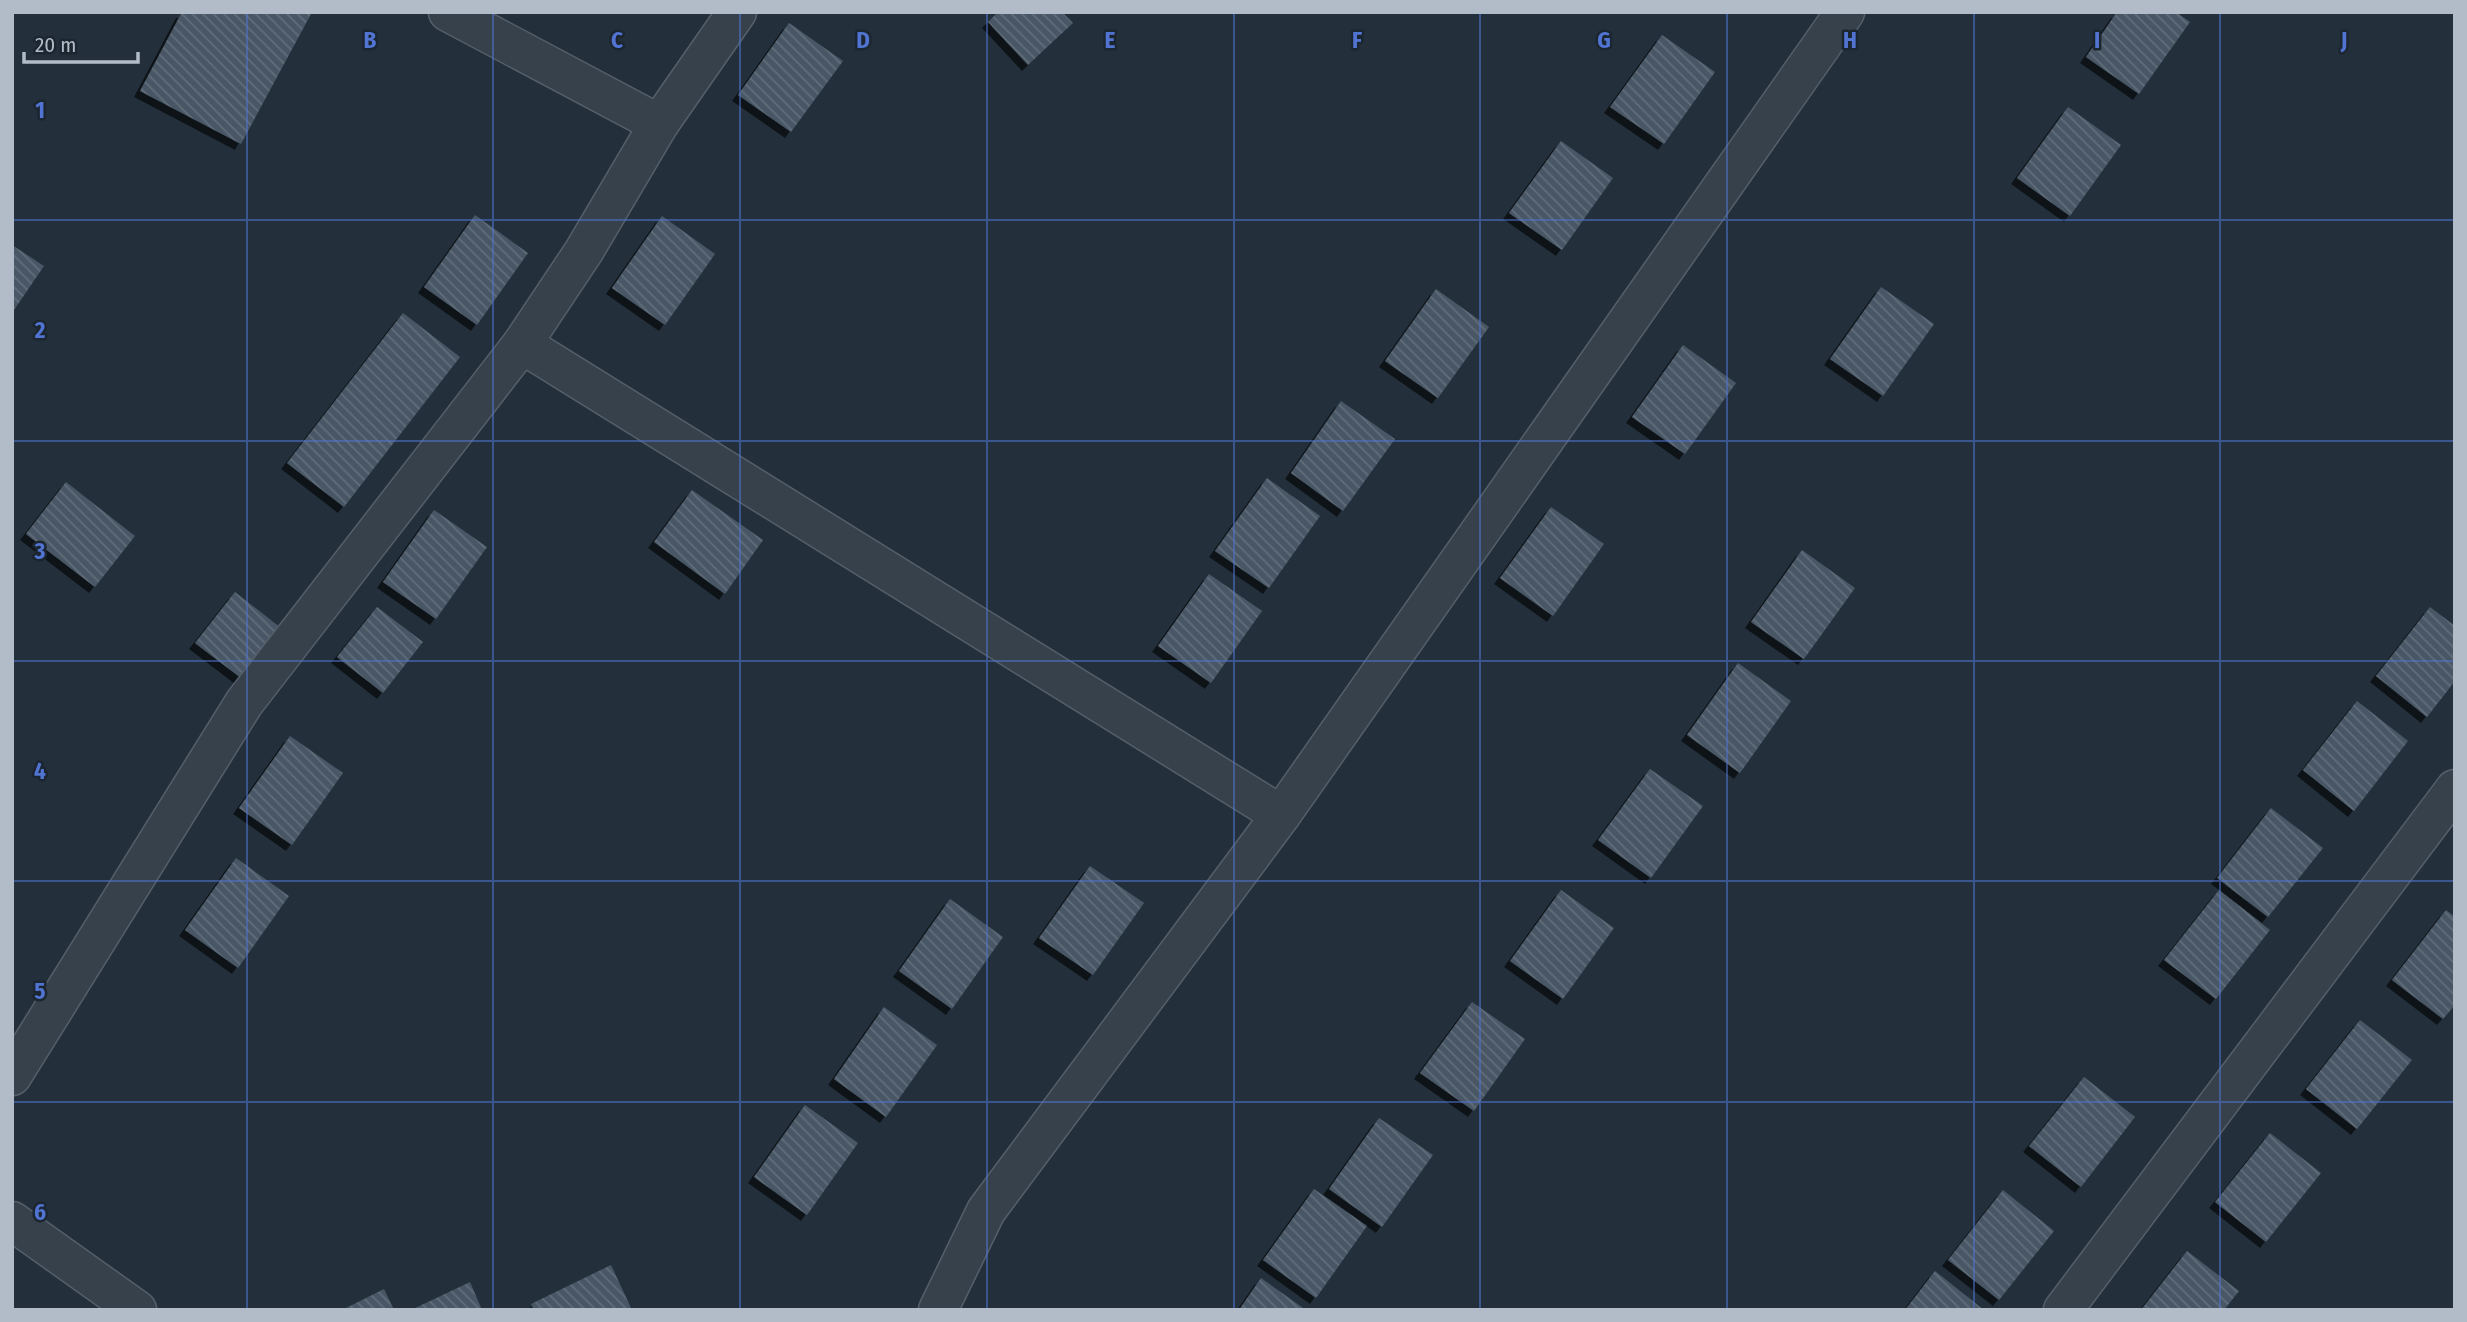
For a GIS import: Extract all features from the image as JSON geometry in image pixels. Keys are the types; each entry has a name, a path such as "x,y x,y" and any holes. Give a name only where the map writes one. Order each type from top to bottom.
{"street":[{"path":"448,12 659,124"},
{"path":"12,1076 244,703 522,344 584,251 659,124 737,12"},
{"path":"941,1309 986,1211 1281,815 1845,12"},
{"path":"522,344 1281,815"},
{"path":"2063,1310 2455,789"},
{"path":"12,1221 137,1310"}],"building":[{"path":"182,12 311,14 241,144 140,91"},
{"path":"998,12 1062,12 1073,23 1028,65 988,22"},
{"path":"2117,12 2176,12 2190,22 2139,94 2086,57"},
{"path":"789,23 843,61 791,132 738,95"},
{"path":"1662,35 1715,72 1664,144 1610,107"},
{"path":"2068,107 2121,145 2070,216 2017,178"},
{"path":"1561,141 1613,178 1562,250 1509,213"},
{"path":"475,215 528,253 477,325 424,287"},
{"path":"662,216 715,254 665,325 612,288"},
{"path":"12,245 44,266 12,313"},
{"path":"1881,287 1934,324 1883,396 1830,359"},
{"path":"1436,289 1489,327 1438,398 1385,361"},
{"path":"403,313 460,357 344,507 287,463"},
{"path":"1683,345 1736,383 1685,454 1632,417"},
{"path":"1341,401 1395,439 1343,511 1291,473"},
{"path":"1267,478 1320,516 1269,588 1215,551"},
{"path":"66,482 135,536 95,587 26,534"},
{"path":"692,490 763,540 725,594 654,542"},
{"path":"1551,507 1604,544 1553,616 1500,578"},
{"path":"434,510 487,547 436,619 383,582"},
{"path":"1802,550 1855,588 1804,659 1751,622"},
{"path":"1209,574 1262,611 1211,683 1158,646"},
{"path":"235,592 281,628 241,678 195,643"},
{"path":"377,607 423,642 383,693 337,657"},
{"path":"2430,607 2455,626 2455,681 2427,717 2376,676"},
{"path":"1738,663 1791,701 1740,773 1687,735"},
{"path":"2357,701 2408,741 2354,811 2303,770"},
{"path":"290,736 343,773 292,845 239,808"},
{"path":"1650,769 1703,806 1651,878 1598,840"},
{"path":"2271,808 2323,848 2268,917 2217,878"},
{"path":"236,858 289,896 238,968 185,930"},
{"path":"1090,866 1144,903 1093,975 1039,938"},
{"path":"1561,890 1614,928 1563,999 1510,961"},
{"path":"2219,890 2270,930 2216,999 2164,960"},
{"path":"950,899 1003,937 952,1009 899,971"},
{"path":"2446,910 2455,917 2455,1005 2443,1019 2392,980"},
{"path":"1472,1002 1525,1039 1474,1111 1420,1073"},
{"path":"884,1007 937,1045 886,1117 834,1079"},
{"path":"2360,1020 2412,1060 2357,1129 2306,1089"},
{"path":"2084,1077 2135,1117 2081,1187 2029,1146"},
{"path":"805,1105 858,1143 807,1215 754,1177"},
{"path":"1379,1118 1433,1155 1382,1227 1329,1189"},
{"path":"2270,1133 2321,1173 2266,1242 2215,1202"},
{"path":"1314,1189 1367,1226 1316,1298 1263,1260"},
{"path":"2003,1190 2054,1231 1999,1300 1948,1260"},
{"path":"2187,1251 2239,1291 2224,1310 2141,1310"},
{"path":"611,1265 632,1310 534,1310 531,1304"},
{"path":"1935,1271 1984,1310 1905,1310"},
{"path":"1261,1278 1306,1310 1239,1310"},
{"path":"470,1282 482,1310 411,1310"},
{"path":"384,1289 394,1310 342,1310"}]}
